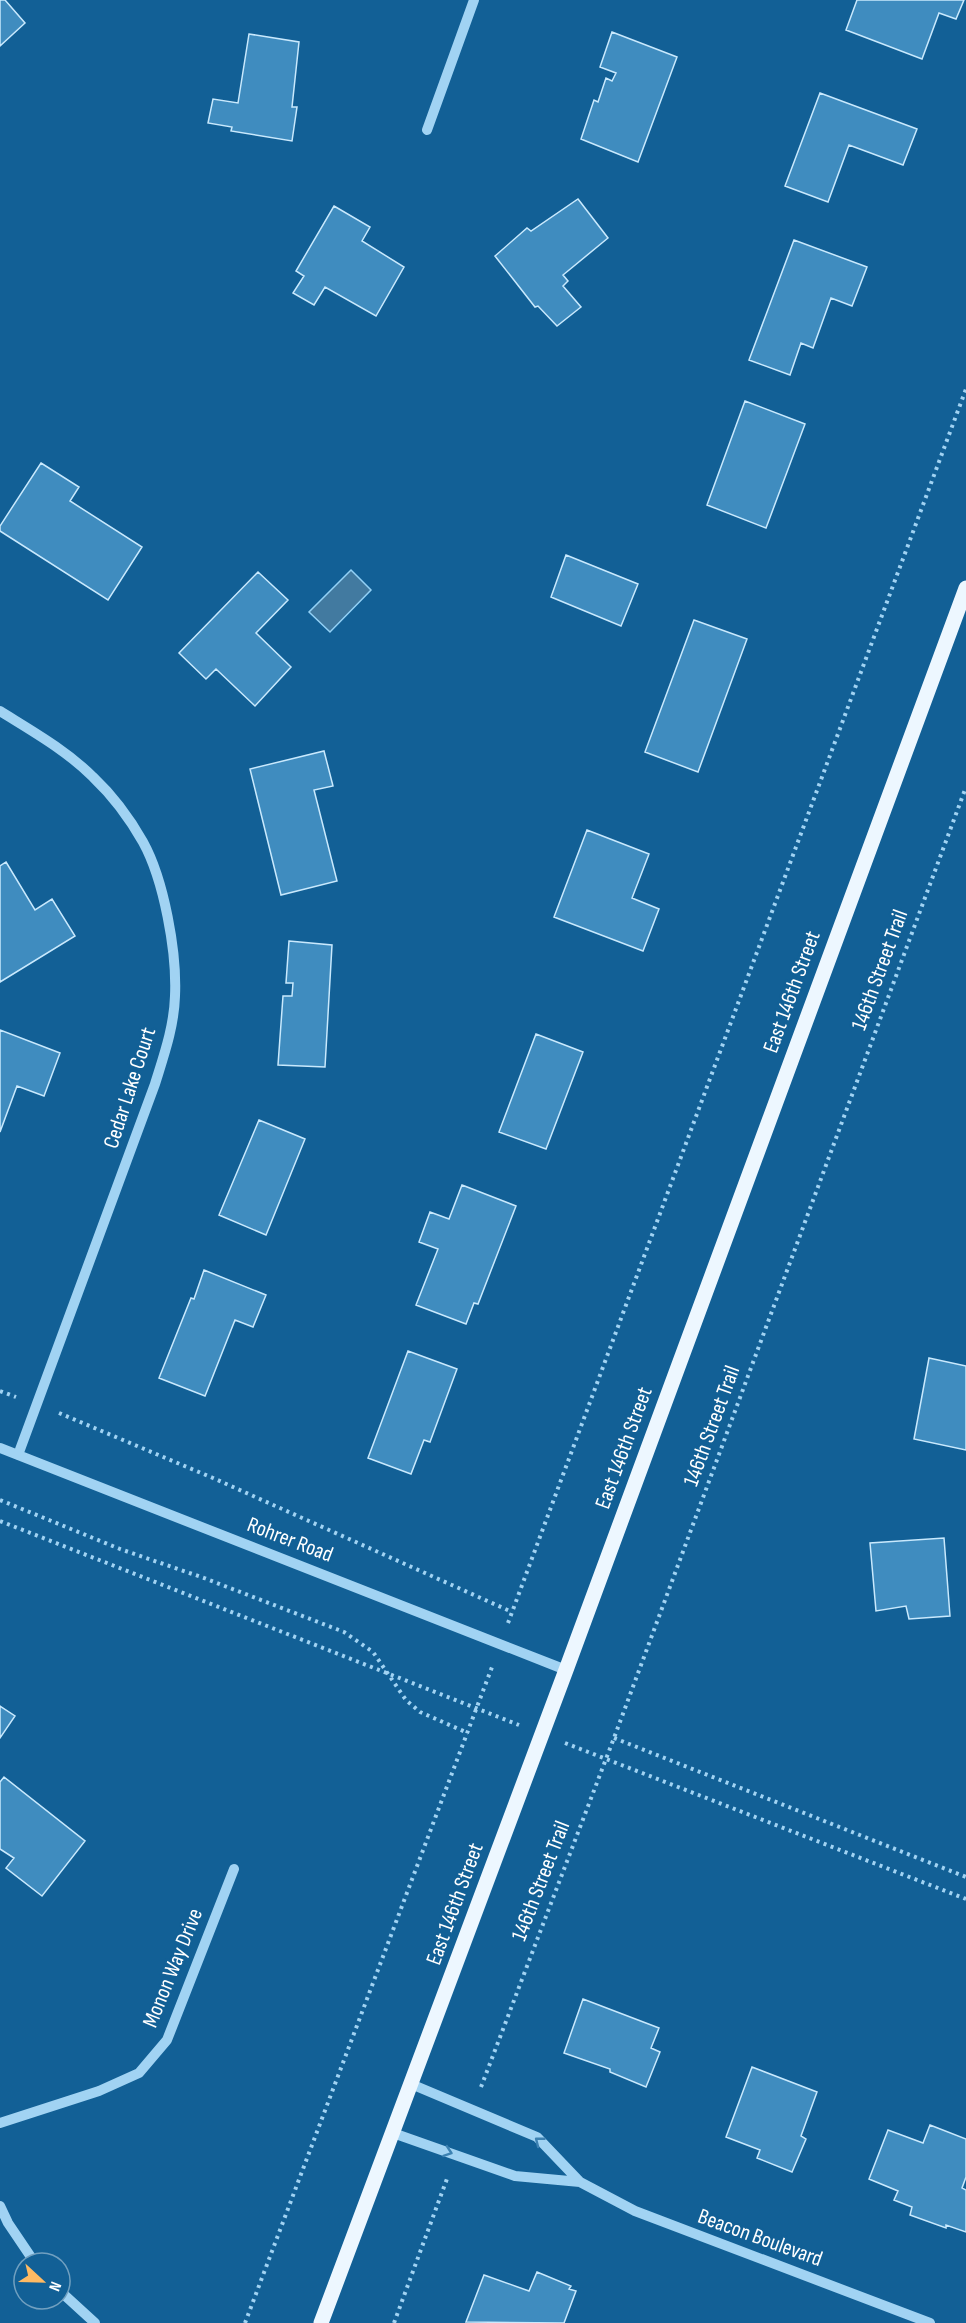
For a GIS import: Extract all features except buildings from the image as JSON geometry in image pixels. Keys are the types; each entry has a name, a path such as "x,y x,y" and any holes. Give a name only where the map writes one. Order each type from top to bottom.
{"main road":[{"name":"East 146th Street","path":"321,2323 566,1670 966,588"}],"street":[{"path":"427,130 474,0"},
{"name":"Cedar Lake Court","path":"0,711 57,748 93,777 143,842 161,889 171,939 176,996 170,1039 155,1084 18,1455"},
{"name":"Rohrer Road","path":"0,1448 566,1670"},
{"name":"Monon Way Drive","path":"0,2123 99,2091 139,2073 167,2040 234,1869"},
{"name":"Beacon Boulevard","path":"411,2084 537,2137 580,2182 610,2199 663,2223 930,2323"},
{"name":"Beacon Boulevard","path":"393,2133 515,2176 580,2182"},
{"path":"0,2206 8,2223 27,2251"},
{"path":"72,2302 95,2323"}],"path":[{"path":"0,1391 213,1478 512,1612 966,389"},
{"name":"146th Street Trail","path":"485,2076 614,1737 966,787"},
{"path":"0,1500 120,1549 204,1578 344,1632 374,1652 406,1700 413,1706 436,1720 468,1733"},
{"path":"0,1521 197,1600"},
{"path":"245,2323 487,1681"},
{"path":"614,1737 966,1877"},
{"path":"895,1872 966,1899"},
{"path":"394,2323 441,2196"}],"water":[{"path":"351,570 371,590 330,632 309,612"}]}
